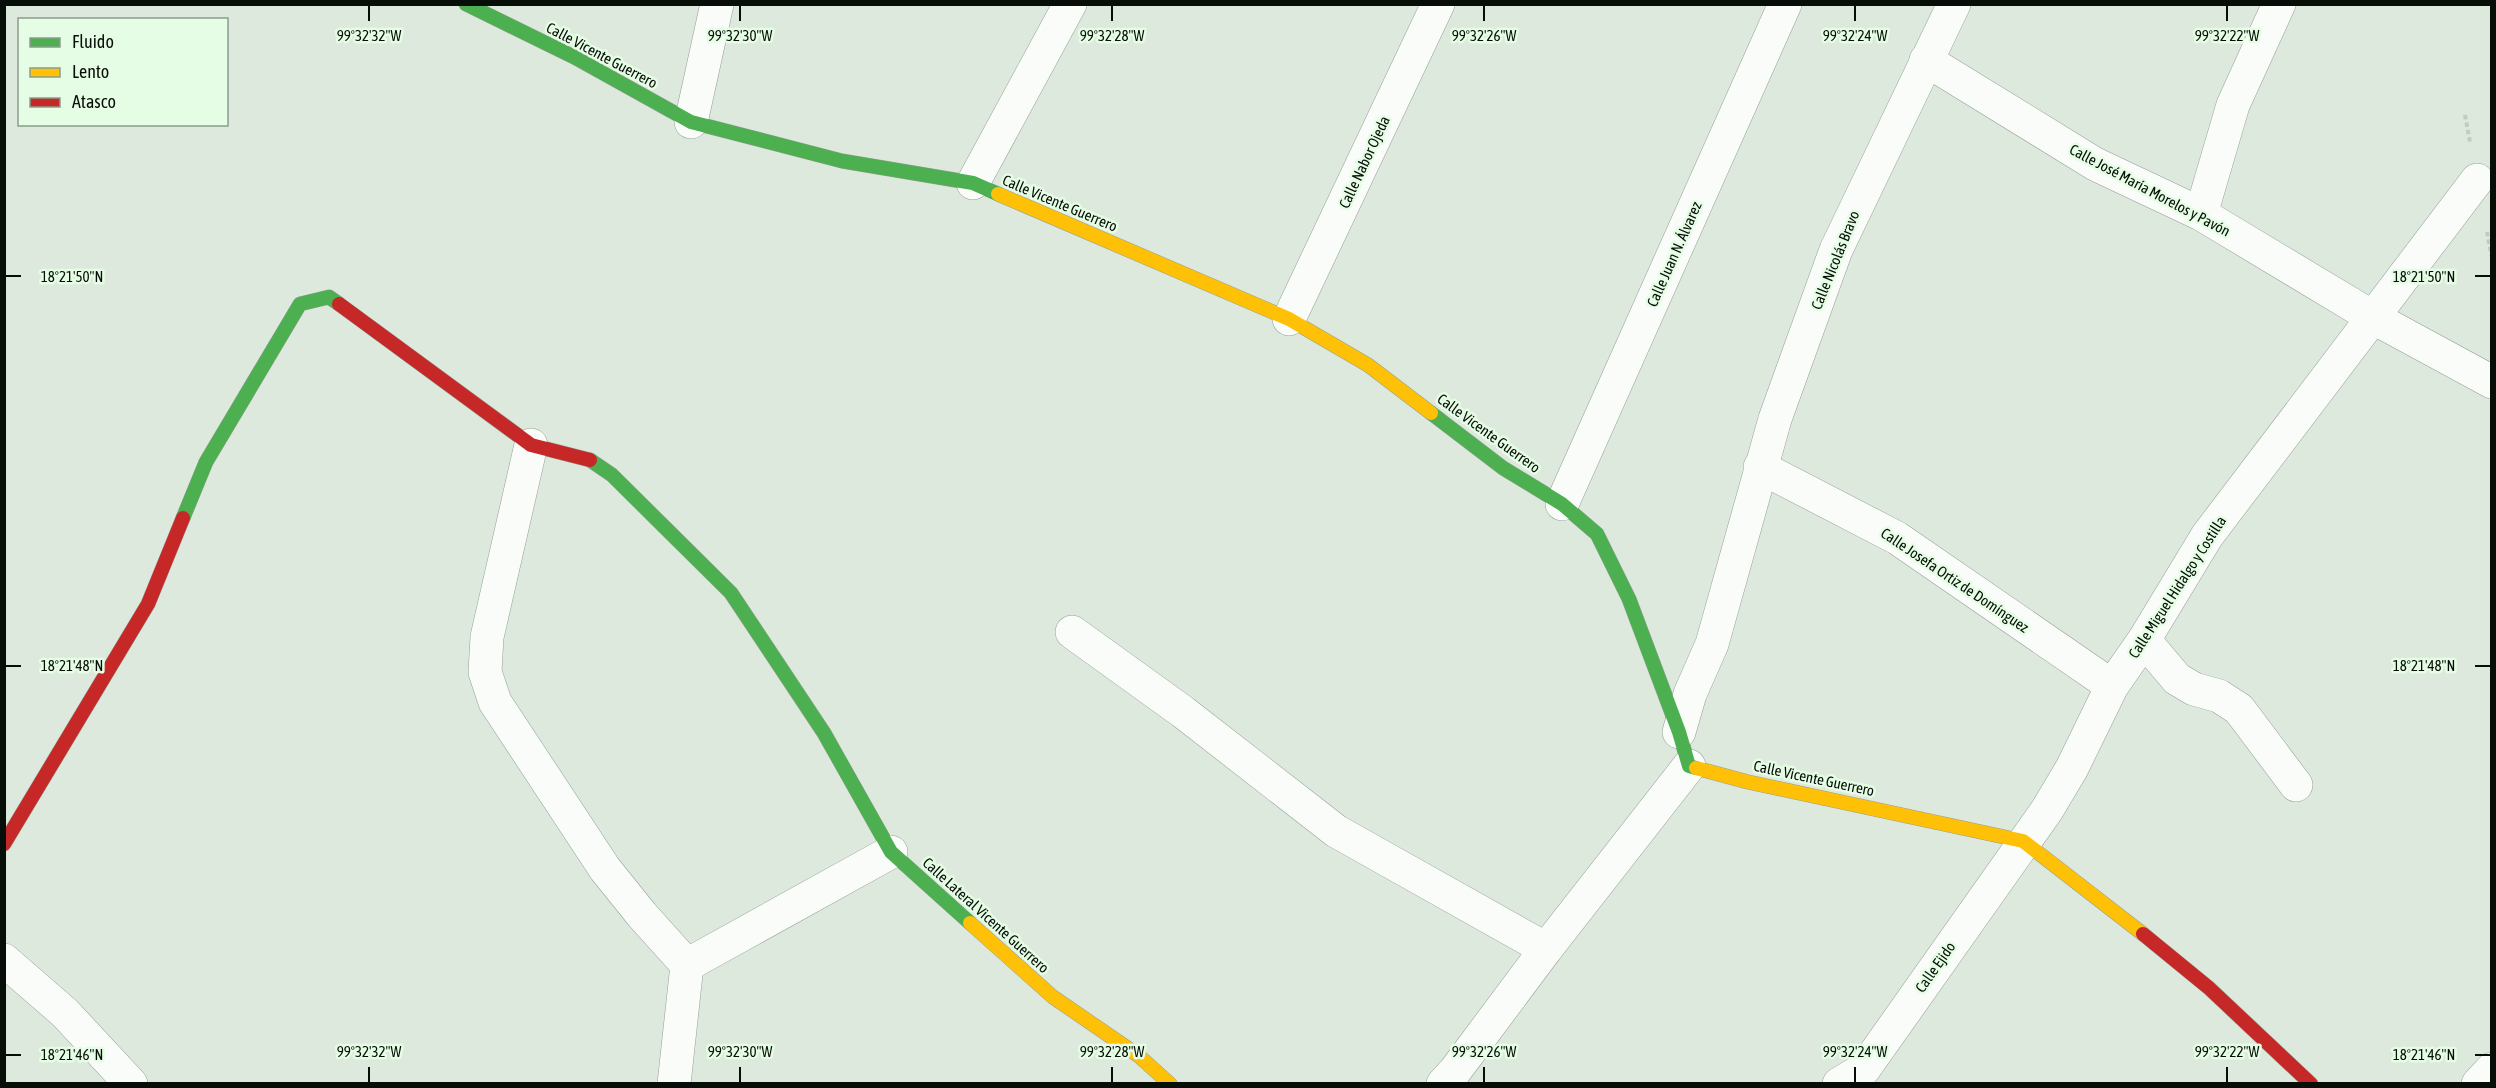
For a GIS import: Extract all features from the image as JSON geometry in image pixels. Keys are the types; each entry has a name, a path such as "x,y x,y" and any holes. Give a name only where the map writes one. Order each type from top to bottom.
{"street":[{"name":"Calle Vicente Guerrero","path":"466,4 574,57 691,122 843,161 973,183 1289,319 1368,365 1503,468 1562,504 1597,534 1629,599 1679,732 1689,766 1748,782 2023,841 2108,905 2209,988 2311,1083"},
{"path":"691,122 717,4"},
{"path":"973,183 1070,4"},
{"name":"Calle Nabor Ojeda","path":"1289,319 1438,4"},
{"name":"Calle Juan N. Álvarez","path":"1562,504 1785,4"},
{"name":"Calle Nicolás Bravo","path":"1679,732 1690,694 1712,644 1760,467 1836,250 1954,4"},
{"path":"2201,214 2233,105 2279,4"},
{"name":"Calle José María Morelos y Pavón","path":"1926,60 2095,164 2201,214 2374,318 2492,382"},
{"name":"Calle Miguel Hidalgo y Costilla","path":"2023,841 2047,810 2072,768 2112,686 2144,640 2206,536 2477,180"},
{"path":"4,844 148,604 206,462 300,304 329,297 531,445 487,637 484,672 495,702 605,869 687,965 674,1083"},
{"name":"Calle Lateral Vicente Guerrero","path":"531,445 592,461 612,475 731,593 824,733 891,852 1053,997 1139,1056 1170,1083"},
{"name":"Calle Josefa Ortiz de Domínguez","path":"1760,467 1897,538 2112,686"},
{"path":"1072,632 1183,711 1336,831 1546,949"},
{"path":"2144,640 2177,679 2194,689 2219,696 2239,709 2296,785"},
{"path":"1443,1083 1455,1071 1546,949 1689,766"},
{"name":"Calle Ejido","path":"1839,1083 1864,1069 2023,841"},
{"path":"687,965 891,852"},
{"path":"4,960 65,1014 130,1083"},
{"path":"2478,1083 2492,1069"}],"traffic: fast":[{"path":"466,4 574,57 691,122 842,161 973,183 998,194"},
{"path":"183,518 206,462 300,304 329,297 339,304"},
{"path":"1431,413 1503,468 1562,504 1597,534 1629,599 1679,732 1689,766 1696,768"},
{"path":"590,460 612,475 731,593 824,733 891,852 970,923"}],"traffic: slow":[{"path":"998,194 1289,319 1368,365 1431,413"},
{"path":"1696,768 1748,782 2023,841 2143,934"},
{"path":"970,923 1053,997 1139,1056 1170,1084"}],"traffic: jam":[{"path":"339,304 531,445 590,460"},
{"path":"4,844 148,604 183,518"},
{"path":"2143,934 2209,988 2311,1084"}]}
